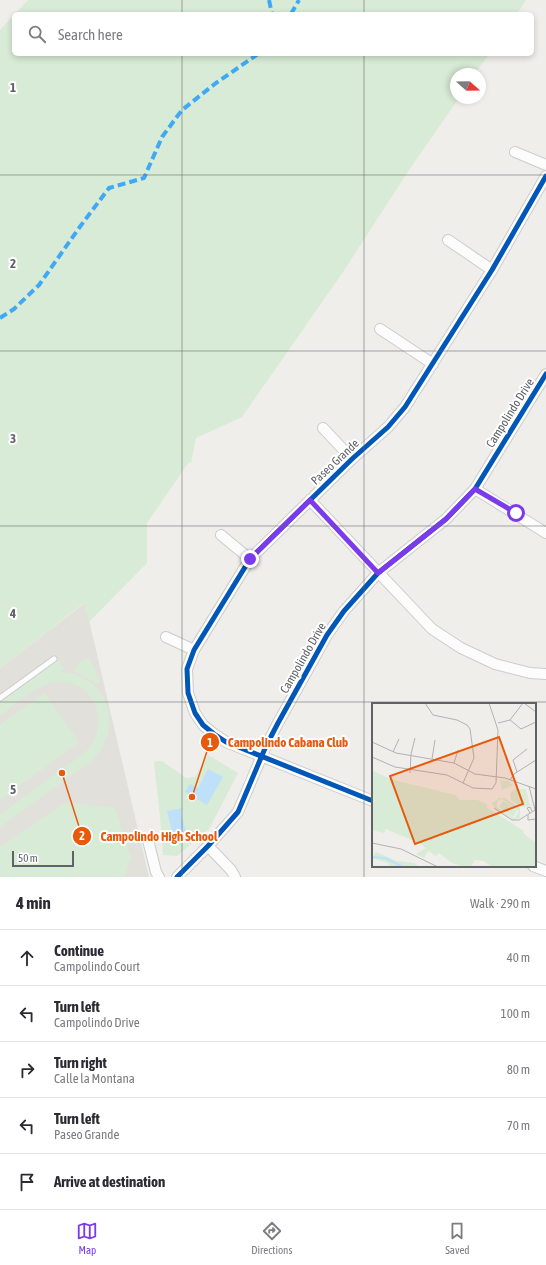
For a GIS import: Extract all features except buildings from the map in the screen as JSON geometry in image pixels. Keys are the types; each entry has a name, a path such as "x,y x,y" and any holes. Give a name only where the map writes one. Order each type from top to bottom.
{"street":[{"path":"515,152 546,166"},
{"name":"Paseo Grande","path":"372,801 226,742 214,734 203,725 195,713 188,693 187,669 194,650 250,559 352,459 388,427 405,407 492,270 546,176"},
{"path":"448,240 492,270"},
{"path":"380,329 433,364"},
{"name":"Campolindo Drive","path":"177,877 208,846 238,812 278,723 327,635 344,610 378,573 446,519 475,489 546,374"},
{"path":"323,428 352,459"},
{"path":"475,489 546,533"},
{"path":"310,500 432,629 461,648 494,664 530,673 546,674"},
{"path":"221,535 250,559"},
{"path":"166,637 194,650"},
{"path":"148,840 156,872 159,877"},
{"path":"208,846 231,870 235,877"},
{"path":"536,867 546,871"}],"lane":[{"path":"0,698 54,659"}],"shaded area":[{"path":"85,603 149,877 0,877 0,668"}],"green space":[{"path":"28,0 526,0 518,12 17,12"},
{"path":"12,17 12,56 488,56 479,68 450,68 450,104 455,104 409,170 343,272 242,417 196,438 191,463 189,462 147,523 147,563 89,622 84,603 0,668 0,30"},
{"path":"90,658 100,681 97,684 73,670 80,662"},
{"path":"58,660 64,669 61,672 78,676 92,684 101,694 107,707 109,722 107,736 100,750 89,763 0,827 0,814 83,754 93,743 98,730 98,717 95,705 89,694 79,686 67,682 52,683 38,688 0,716 0,703"},
{"path":"44,693 79,742 0,800 0,725"},
{"path":"208,755 238,773 209,829 177,856 163,855 154,763 156,761 162,761 186,778 195,777"},
{"path":"66,802 115,808 131,857 125,877 0,877 0,847"}],"water":[{"path":"208,769 223,777 207,805 185,792 190,784 198,788"},
{"path":"182,808 181,813 186,832 189,836 174,840 167,811"}],"marked path":[{"path":"269,0 272,12"},
{"path":"292,12 299,0"},
{"path":"0,318 14,309 39,285 109,188 144,178 162,137 182,110 216,83 255,56"}],"cycle path":[{"path":"372,801 226,742 214,734 203,725 195,713 188,693 187,669 194,650 250,559 352,459 388,427 405,407 492,270 546,176"},
{"path":"177,877 208,846 238,812 266,746 278,723 327,635 344,611 378,573 446,519 475,489 546,374"}],"place":[{"name":"Campolindo High School","path":"62,773"},
{"name":"Campolindo Cabana Club","path":"192,797"}],"route":[{"path":"250,559 310,500 378,573 446,519 475,489 516,513"}]}
